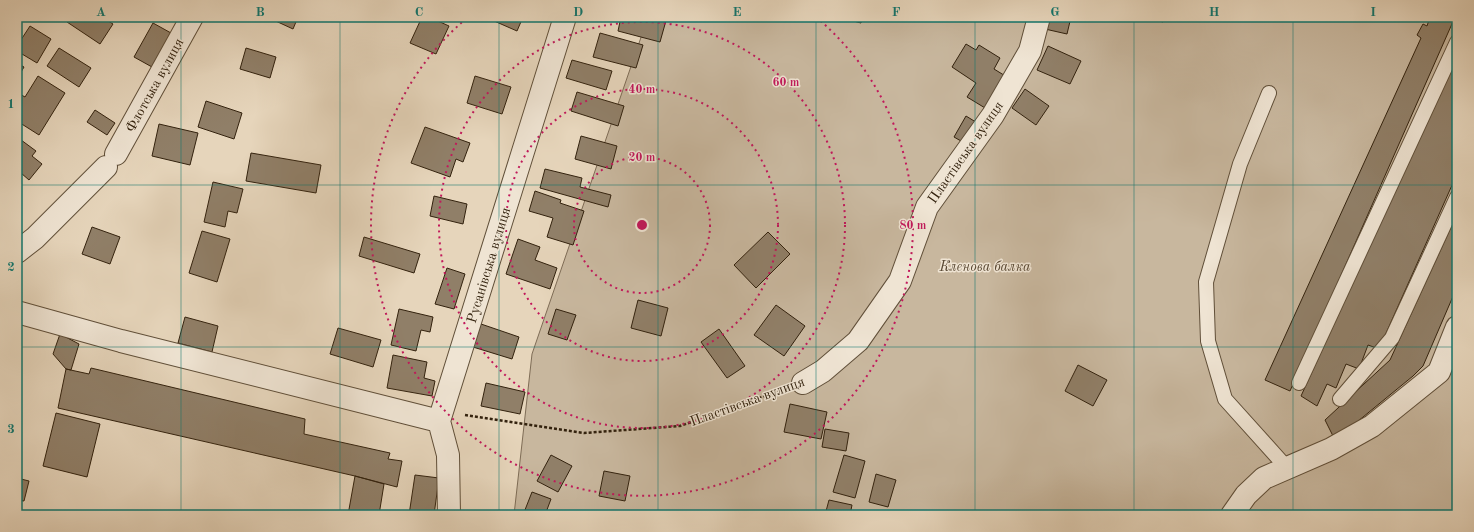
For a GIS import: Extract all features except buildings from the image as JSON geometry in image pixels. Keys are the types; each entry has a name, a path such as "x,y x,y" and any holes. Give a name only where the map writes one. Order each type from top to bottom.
{"street":[{"name":"Флотська вулиця","path":"17,252 35,238 111,161 192,17"},
{"name":"Русанівська вулиця","path":"440,416 565,17"},
{"name":"Пластівська вулиця","path":"804,383 823,371 858,341 900,281 927,207 997,108 1030,51 1039,17"},
{"path":"17,312 121,341 440,416 448,455 449,515"},
{"path":"1232,515 1246,495 1264,478 1331,449 1372,426 1438,372 1457,327"}],"lane":[{"path":"1299,383 1457,42"},
{"path":"1269,94 1240,164 1206,282 1208,341 1225,399 1287,468"},
{"path":"1340,399 1392,338 1457,197"}],"path":[{"name":"Пластівська вулиця","path":"440,416 584,433 680,426 804,383"}],"green space":[{"name":"Кленова балка","path":"648,17 1457,17 1457,515 514,515 532,354"}]}
